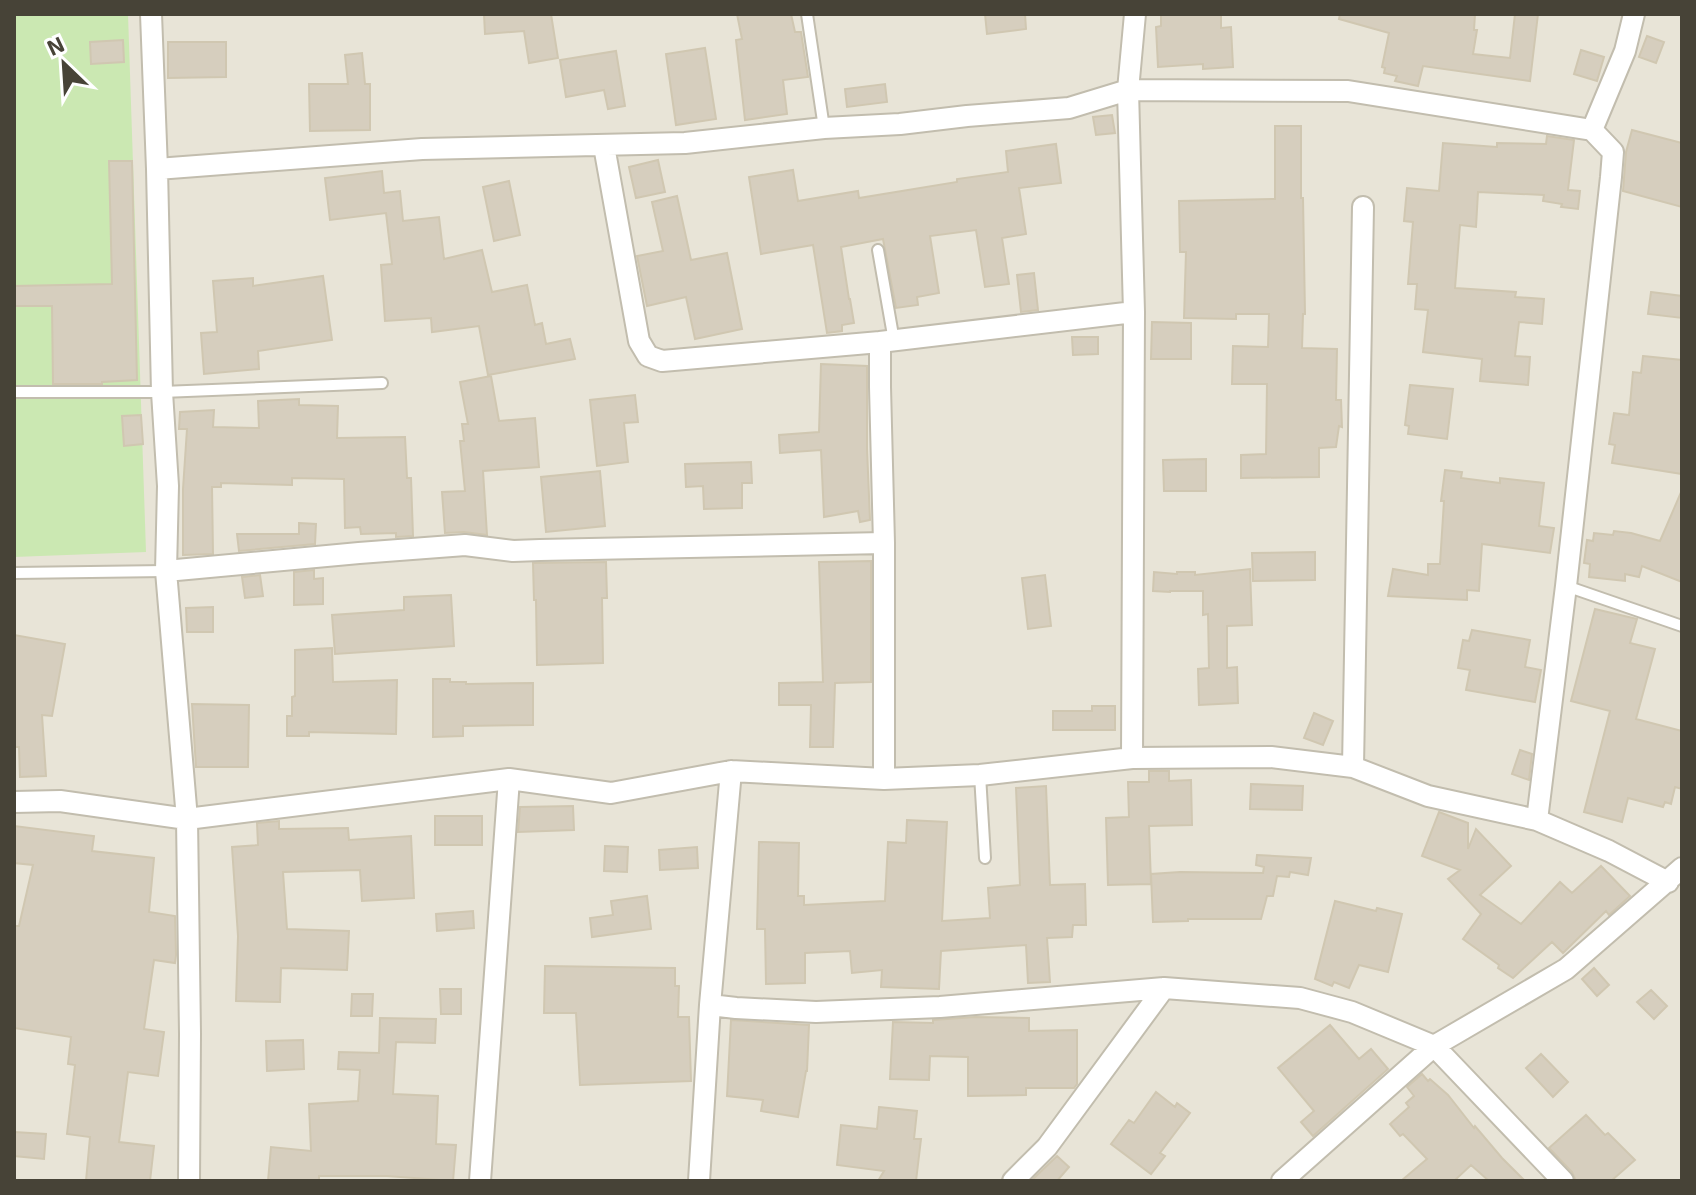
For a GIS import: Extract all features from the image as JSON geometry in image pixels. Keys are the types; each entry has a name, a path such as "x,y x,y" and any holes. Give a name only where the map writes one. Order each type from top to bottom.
{"street":[{"path":"151,14 162,392 168,486 166,571 187,819 189,1181"},
{"path":"1132,758 1134,312 1128,90 1135,14"},
{"path":"1592,130 1625,51 1634,14"},
{"path":"157,169 422,149 685,143 1069,108 1128,90 1348,91 1592,130 1613,152 1537,820"},
{"path":"604,146 639,341 648,356 662,361 887,341 1134,312"},
{"path":"1353,767 1363,207"},
{"path":"884,779 887,341"},
{"path":"166,571 465,545 527,551 884,543"},
{"path":"14,802 60,801 187,819 509,779 611,793 731,771 884,779 980,775 1132,758 1271,757 1353,767 1428,796 1537,820 1675,875 1566,969 1434,1046 1282,1181"},
{"path":"699,1181 710,1005 731,771"},
{"path":"480,1181 509,779"},
{"path":"710,1005 816,1012 940,1007 1164,988 1300,998 1352,1012 1434,1046 1563,1181"},
{"path":"1013,1181 1047,1147 1164,988"}],"lane":[{"path":"807,14 824,128"},
{"path":"878,250 887,341"},
{"path":"14,392 162,392 382,383"},
{"path":"14,573 166,571"},
{"path":"1566,586 1682,626"},
{"path":"980,775 985,858"}],"shaded area":[{"path":"14,14 1682,14 1682,1181 14,1181"}],"green space":[{"path":"14,14 128,14 146,552 14,557"}],"building":[{"path":"484,14 551,14 558,58 529,63 524,31 485,34"},
{"path":"737,14 791,14 795,32 801,32 808,77 783,80 787,114 745,120 736,40 742,39"},
{"path":"985,14 1025,14 1026,29 987,34"},
{"path":"1161,14 1221,14 1221,28 1231,27 1233,67 1203,69 1203,64 1158,67 1156,27 1161,26"},
{"path":"1340,14 1475,14 1474,30 1477,30 1473,54 1510,58 1515,14 1538,14 1530,81 1423,66 1418,86 1395,81 1397,76 1384,73 1385,68 1382,67 1389,33 1339,19"},
{"path":"1647,36 1664,42 1656,63 1639,57"},
{"path":"123,40 124,62 91,64 90,42"},
{"path":"168,42 226,42 226,77 168,78"},
{"path":"705,48 716,119 676,125 666,54"},
{"path":"1581,50 1604,57 1597,81 1574,74"},
{"path":"616,51 625,106 608,109 604,90 566,97 560,60"},
{"path":"362,53 365,84 370,84 370,130 310,131 309,84 348,84 345,55"},
{"path":"885,84 887,102 847,107 845,89"},
{"path":"1112,115 1115,133 1096,135 1093,117"},
{"path":"1275,126 1301,126 1305,314 1302,348 1337,349 1336,400 1341,400 1342,427 1339,426 1336,447 1319,448 1319,477 1241,478 1241,455 1266,454 1267,384 1232,384 1233,346 1268,347 1269,314 1236,314 1236,319 1184,318 1186,252 1180,252 1179,201 1275,199"},
{"path":"1632,130 1682,143 1682,207 1623,191 1626,152"},
{"path":"1547,136 1574,140 1568,190 1580,191 1578,209 1543,201 1544,195 1478,192 1476,227 1460,225 1455,288 1516,292 1515,297 1544,299 1542,324 1519,322 1515,356 1530,357 1528,385 1480,381 1482,359 1423,352 1428,310 1415,309 1417,284 1408,284 1413,222 1404,221 1407,188 1439,191 1443,143 1497,147 1497,143 1546,144"},
{"path":"1056,144 1061,183 1019,188 1026,234 1002,238 1009,284 985,287 976,230 930,236 939,293 917,297 918,305 896,308 883,239 841,247 854,323 842,325 842,331 827,333 813,245 761,254 749,177 793,170 798,201 858,191 859,198 1008,172 1006,151"},
{"path":"658,160 665,192 636,198 629,167"},
{"path":"109,161 132,161 137,380 53,384 52,306 14,306 14,286 112,284"},
{"path":"382,171 384,193 400,191 403,221 439,217 444,259 482,250 492,292 527,285 535,325 542,323 546,344 570,339 575,359 488,375 479,326 432,332 431,318 385,321 381,265 392,264 386,213 330,220 325,178"},
{"path":"509,181 520,235 494,241 483,187"},
{"path":"677,196 691,260 727,253 742,329 695,339 686,297 647,306 637,256 663,251 652,202"},
{"path":"1034,273 1038,310 1021,312 1017,275"},
{"path":"323,276 332,340 258,351 259,369 204,374 201,333 217,332 213,281 253,278 253,286"},
{"path":"1651,292 1682,296 1682,318 1648,314"},
{"path":"1152,322 1191,323 1191,359 1151,359"},
{"path":"1072,337 1098,337 1098,354 1073,355"},
{"path":"1643,356 1682,360 1682,474 1612,463 1615,445 1609,444 1614,413 1629,415 1633,372 1641,373"},
{"path":"821,364 867,366 870,520 860,522 858,511 824,517 821,450 780,453 779,435 819,432"},
{"path":"491,376 499,421 535,418 539,467 483,471 487,535 445,533 442,492 465,491 460,441 464,441 462,424 468,424 460,382"},
{"path":"1410,385 1453,389 1447,439 1408,434 1409,426 1405,425"},
{"path":"635,395 638,422 624,423 628,462 597,466 590,400"},
{"path":"299,399 299,405 338,406 337,438 405,437 407,478 411,478 413,536 361,534 360,527 345,528 344,479 292,478 292,485 221,483 221,487 212,487 213,554 183,555 187,429 179,429 180,412 214,410 213,427 259,428 258,401"},
{"path":"141,415 143,444 124,446 122,416"},
{"path":"1206,459 1206,491 1164,491 1163,460"},
{"path":"751,462 752,483 742,483 742,508 704,509 703,486 686,487 685,464"},
{"path":"1445,470 1462,472 1461,478 1500,483 1500,478 1544,483 1539,526 1554,528 1550,553 1482,544 1479,591 1467,590 1467,600 1388,596 1393,569 1428,575 1428,564 1440,564"},
{"path":"600,471 605,526 546,532 541,477"},
{"path":"1682,490 1682,582 1642,566 1639,577 1625,574 1625,581 1589,577 1590,564 1584,563 1587,540 1593,541 1594,533 1631,533 1660,541"},
{"path":"299,523 316,524 315,544 239,551 237,534 299,534"},
{"path":"1315,552 1315,580 1253,581 1252,553"},
{"path":"871,561 871,682 835,683 833,747 810,747 811,705 779,705 779,683 823,682 819,562"},
{"path":"606,562 607,598 602,598 603,663 537,665 533,563"},
{"path":"1250,569 1252,625 1227,626 1227,668 1237,667 1238,703 1199,705 1198,669 1209,668 1208,614 1203,615 1203,591 1153,591 1154,572 1195,572 1195,575"},
{"path":"314,570 314,579 323,578 323,604 294,605 294,572"},
{"path":"260,575 263,596 245,598 242,577"},
{"path":"1045,575 1051,626 1028,629 1022,578"},
{"path":"451,595 454,646 335,654 332,615 404,610 404,597"},
{"path":"213,607 213,632 187,632 186,608"},
{"path":"1595,609 1637,619 1630,643 1655,649 1636,719 1682,731 1682,789 1675,787 1671,804 1665,802 1663,807 1628,798 1622,822 1584,812 1610,711 1571,701"},
{"path":"1472,630 1530,640 1525,667 1541,670 1535,702 1466,690 1470,670 1458,668 1463,640 1469,641"},
{"path":"14,635 65,644 52,716 42,715 46,776 20,777 19,747 14,747"},
{"path":"332,648 333,682 397,680 396,734 309,732 309,736 287,736 287,716 292,716 292,697 295,696 295,650"},
{"path":"433,679 450,679 450,682 466,684 533,683 533,725 463,726 463,736 433,737"},
{"path":"192,704 249,705 248,767 196,767"},
{"path":"1092,706 1115,706 1115,730 1053,730 1053,711 1092,711"},
{"path":"1314,713 1333,721 1323,745 1304,738"},
{"path":"1520,750 1532,754 1529,780 1512,774"},
{"path":"1149,771 1169,771 1169,781 1191,780 1192,825 1149,826 1151,884 1108,885 1106,818 1129,817 1128,782 1149,782"},
{"path":"1251,784 1303,786 1302,810 1250,809"},
{"path":"1046,786 1050,885 1085,884 1086,925 1073,925 1072,937 1047,938 1050,982 1028,983 1026,945 941,951 939,989 881,987 882,970 852,973 850,951 805,953 805,983 766,984 765,929 757,929 759,842 799,843 798,896 804,896 804,905 885,901 888,842 906,843 907,820 947,822 942,921 990,918 988,888 1020,885 1016,788"},
{"path":"573,806 574,830 518,832 520,807"},
{"path":"1439,812 1468,823 1468,849 1476,829 1511,866 1480,895 1521,924 1560,882 1572,893 1601,866 1630,896 1609,915 1606,911 1563,953 1552,942 1513,978 1463,939 1481,914 1448,879 1460,870 1422,856"},
{"path":"435,816 482,816 482,845 435,845"},
{"path":"279,821 279,829 348,828 349,840 411,836 414,898 362,901 360,870 283,872 287,929 349,931 347,970 281,968 280,1002 236,1001 238,936 232,847 258,845 257,823"},
{"path":"14,826 94,836 92,851 154,858 149,912 175,916 176,955 175,963 154,960 144,1029 164,1032 158,1076 128,1072 119,1142 154,1146 150,1181 86,1181 90,1137 67,1134 75,1065 68,1064 71,1037 14,1028 14,926 19,926 33,865 14,863"},
{"path":"605,846 628,847 627,872 604,871"},
{"path":"697,847 698,868 660,870 659,850"},
{"path":"1257,855 1311,858 1308,875 1290,872 1289,877 1277,876 1273,896 1267,896 1261,919 1153,922 1151,874 1263,873 1264,867 1256,865"},
{"path":"647,896 651,929 592,937 590,918 613,915 611,901"},
{"path":"1335,901 1402,914 1388,972 1359,965 1349,988 1334,982 1332,986 1315,979"},
{"path":"473,911 474,928 437,931 436,914"},
{"path":"545,966 675,968 675,986 679,986 678,1017 689,1017 691,1081 580,1085 576,1013 544,1013"},
{"path":"1594,968 1609,985 1597,996 1582,979"},
{"path":"440,989 461,989 461,1014 441,1014"},
{"path":"1651,990 1667,1006 1654,1019 1637,1002"},
{"path":"352,994 373,994 372,1016 351,1016"},
{"path":"380,1018 436,1019 435,1043 396,1042 393,1094 438,1096 436,1144 456,1145 453,1181 387,1176 319,1176 319,1181 268,1181 271,1147 311,1151 309,1104 358,1101 360,1070 338,1069 339,1052 379,1053"},
{"path":"1029,1018 1029,1031 1077,1030 1077,1084 1074,1088 1026,1088 1026,1095 968,1096 968,1057 930,1056 929,1080 890,1079 893,1022 933,1023 933,1020"},
{"path":"731,1020 809,1025 807,1071 798,1117 761,1111 763,1100 727,1096"},
{"path":"1330,1025 1359,1059 1371,1049 1388,1069 1313,1136 1301,1122 1314,1111 1278,1068"},
{"path":"303,1040 304,1069 267,1071 266,1041"},
{"path":"1541,1054 1568,1082 1553,1097 1526,1068"},
{"path":"1422,1074 1448,1095 1474,1128 1525,1181 1489,1181 1471,1165 1454,1181 1401,1181 1427,1159 1390,1124 1409,1107 1406,1103 1414,1096 1407,1087"},
{"path":"1156,1092 1175,1107 1177,1103 1190,1113 1160,1153 1165,1156 1151,1174 1111,1144 1129,1120 1134,1123"},
{"path":"879,1107 917,1111 914,1139 921,1139 916,1181 878,1181 884,1171 837,1165 841,1125 877,1129"},
{"path":"1586,1115 1635,1160 1611,1181 1576,1181 1572,1172 1549,1148"},
{"path":"14,1132 46,1134 44,1159 14,1156"},
{"path":"1057,1156 1069,1167 1057,1181 1031,1181"}]}
